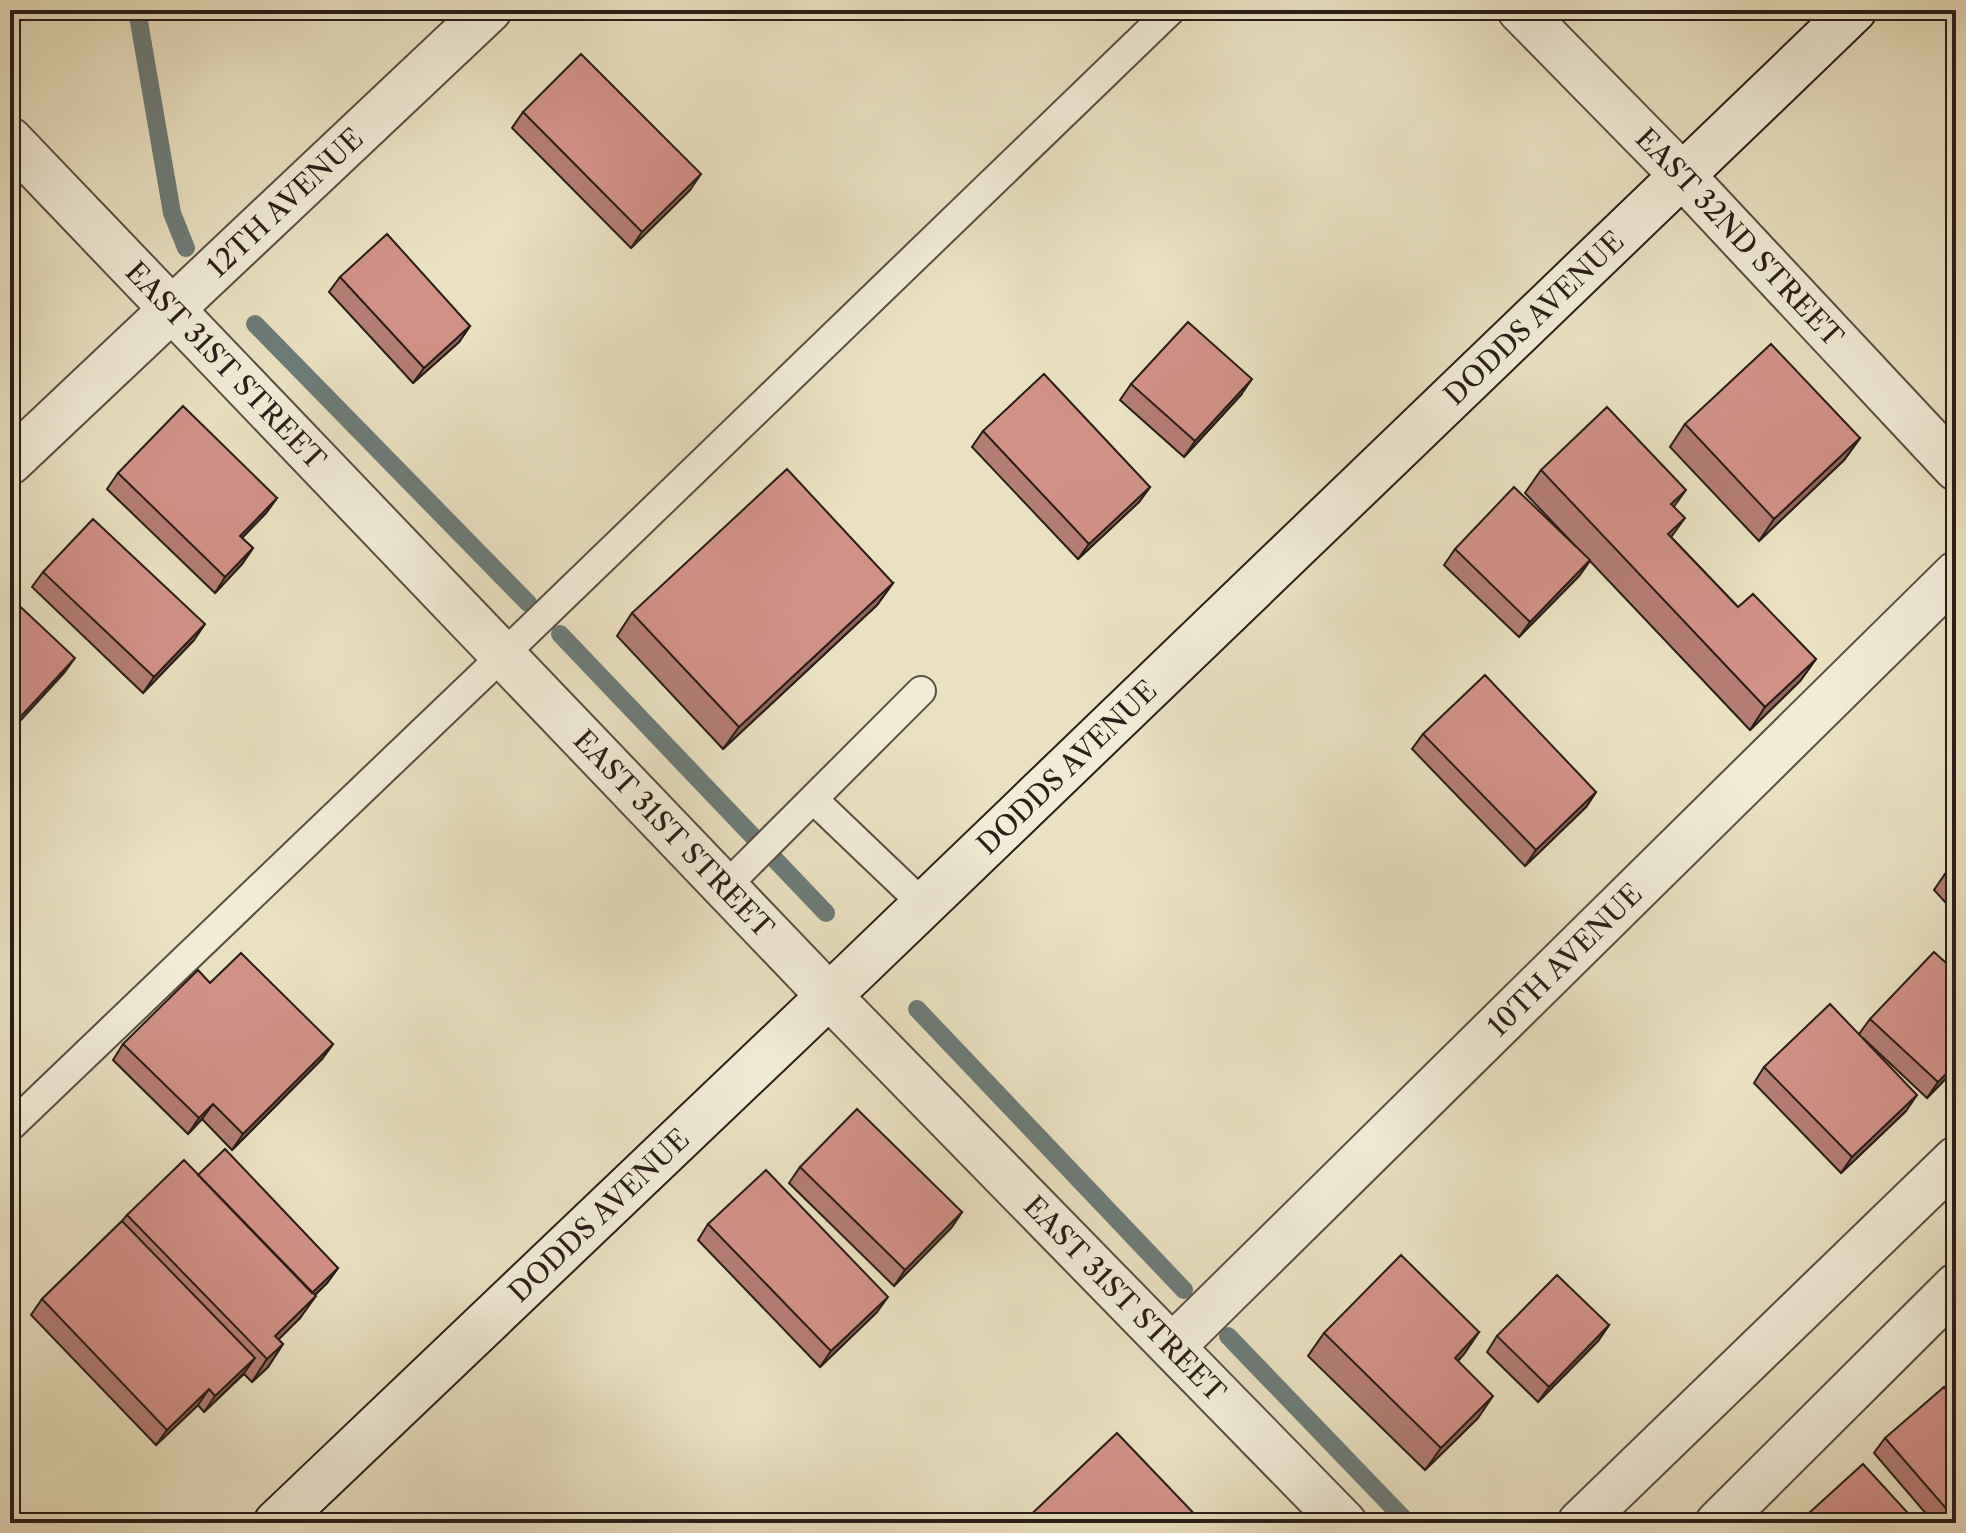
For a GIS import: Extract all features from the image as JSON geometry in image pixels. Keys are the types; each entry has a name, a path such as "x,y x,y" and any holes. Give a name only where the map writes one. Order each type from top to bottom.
{"street":[{"name":"12TH AVENUE","path":"10,462 489,10"},
{"name":"EAST 32ND STREET","path":"1520,10 1681,174 1956,468"},
{"name":"DODDS AVENUE","path":"276,1523 1854,10"},
{"name":"EAST 31ST STREET","path":"10,140 829,996 1344,1523"},
{"name":"10TH AVENUE","path":"1173,1346 1956,574"},
{"path":"1580,1523 1956,1159"},
{"path":"1718,1523 1956,1286"}],"lane":[{"path":"10,1127 1171,10"},
{"path":"725,887 921,691"},
{"path":"813,799 924,905"}],"building":[{"path":"581,54 701,174 642,232 523,112"},
{"path":"387,234 470,326 424,368 340,277"},
{"path":"1188,322 1252,379 1195,441 1131,384"},
{"path":"1771,344 1860,438 1774,519 1685,424"},
{"path":"1044,374 1150,487 1089,544 983,431"},
{"path":"183,406 277,498 240,536 253,548 225,577 118,473"},
{"path":"1607,407 1686,490 1671,504 1685,518 1668,534 1738,607 1753,594 1816,659 1765,707 1541,470"},
{"path":"787,469 893,583 739,727 632,613"},
{"path":"1514,487 1590,560 1530,622 1455,549"},
{"path":"93,519 205,624 154,677 43,572"},
{"path":"10,597 75,658 10,728"},
{"path":"1485,675 1596,792 1536,850 1423,734"},
{"path":"1956,864 1956,886 1945,874"},
{"path":"1934,952 1956,972 1956,1064 1938,1082 1870,1019"},
{"path":"241,953 333,1044 243,1134 213,1104 199,1118 123,1044 198,970 210,983"},
{"path":"1830,1004 1917,1095 1852,1157 1764,1067"},
{"path":"857,1109 962,1212 905,1270 800,1167"},
{"path":"225,1149 338,1268 312,1293 198,1175"},
{"path":"184,1160 316,1296 275,1336 283,1344 267,1359 127,1215"},
{"path":"766,1170 888,1297 831,1351 708,1224"},
{"path":"122,1221 255,1358 215,1396 209,1389 167,1430 42,1299"},
{"path":"1401,1255 1479,1332 1455,1358 1493,1396 1441,1448 1324,1333"},
{"path":"1557,1275 1609,1325 1549,1387 1497,1336"},
{"path":"1944,1387 1956,1401 1956,1520 1885,1438"},
{"path":"1117,1433 1203,1523 1022,1523"},
{"path":"1863,1464 1917,1523 1798,1523"}],"waterway":[{"path":"137,10 172,213 186,248"},
{"path":"255,324 528,603"},
{"path":"560,634 826,913"},
{"path":"917,1009 1184,1290"},
{"path":"1228,1336 1408,1523"}]}
